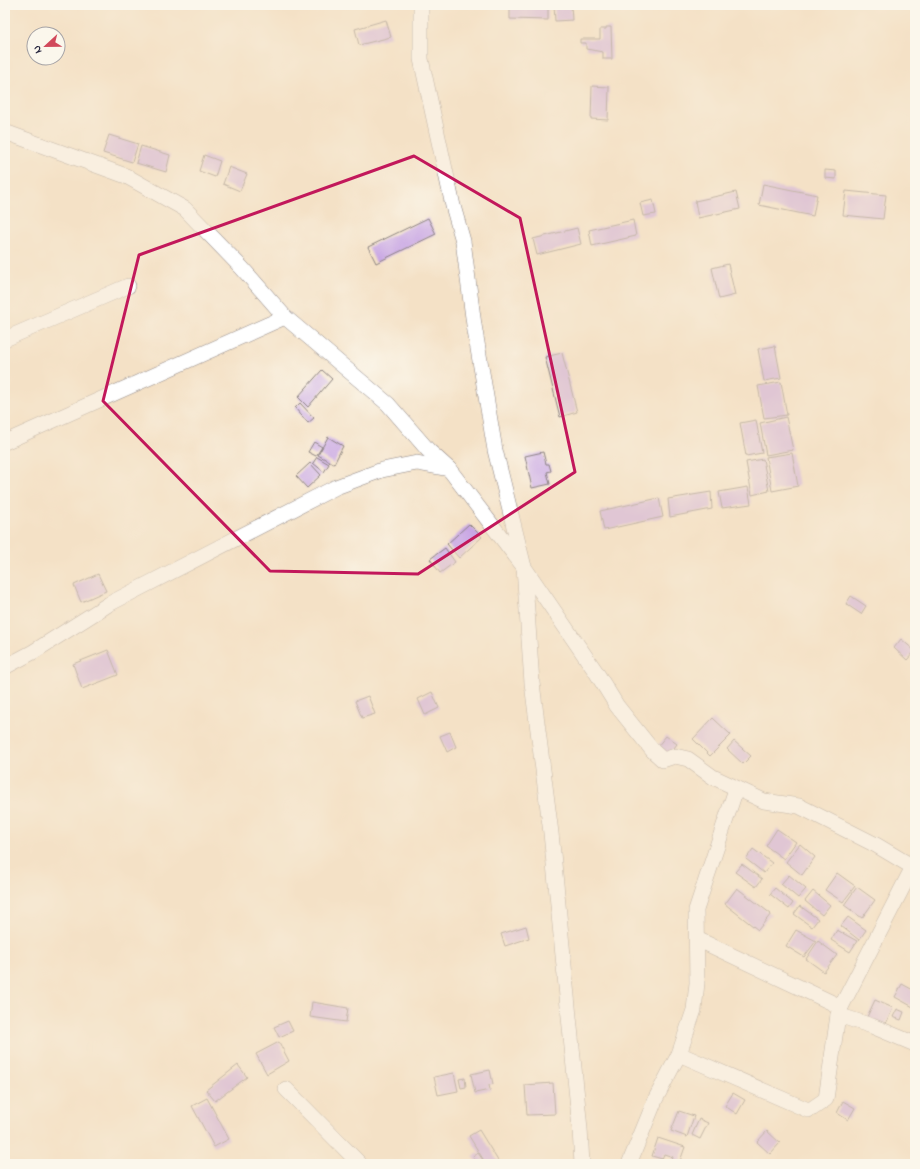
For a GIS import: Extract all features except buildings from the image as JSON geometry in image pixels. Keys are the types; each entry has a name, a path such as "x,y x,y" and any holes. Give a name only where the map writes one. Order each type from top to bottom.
{"street":[{"path":"421,5 421,59 453,206 463,241 474,325 495,450 524,567 532,683 552,833 582,1164"},
{"path":"5,132 126,176 185,209 242,268 284,317 388,404 428,450 449,469 524,567 596,672 617,706 653,751 663,760 675,756 688,759 714,777 736,789 764,801 799,806 914,864 840,1011 826,1099 808,1110 679,1054"},
{"path":"5,339 128,286"},
{"path":"5,442 284,317"},
{"path":"418,463 428,450"},
{"path":"5,667 33,652 110,604 336,487 382,470 418,463 449,469"},
{"path":"629,1164 656,1098 679,1054 694,1010 697,939 696,910 736,789"},
{"path":"697,939 840,1011 915,1044"},
{"path":"286,1089 360,1164"}],"highlighted area":[{"path":"414,156 520,218 575,472 418,574 270,571 103,401 139,255"}]}
